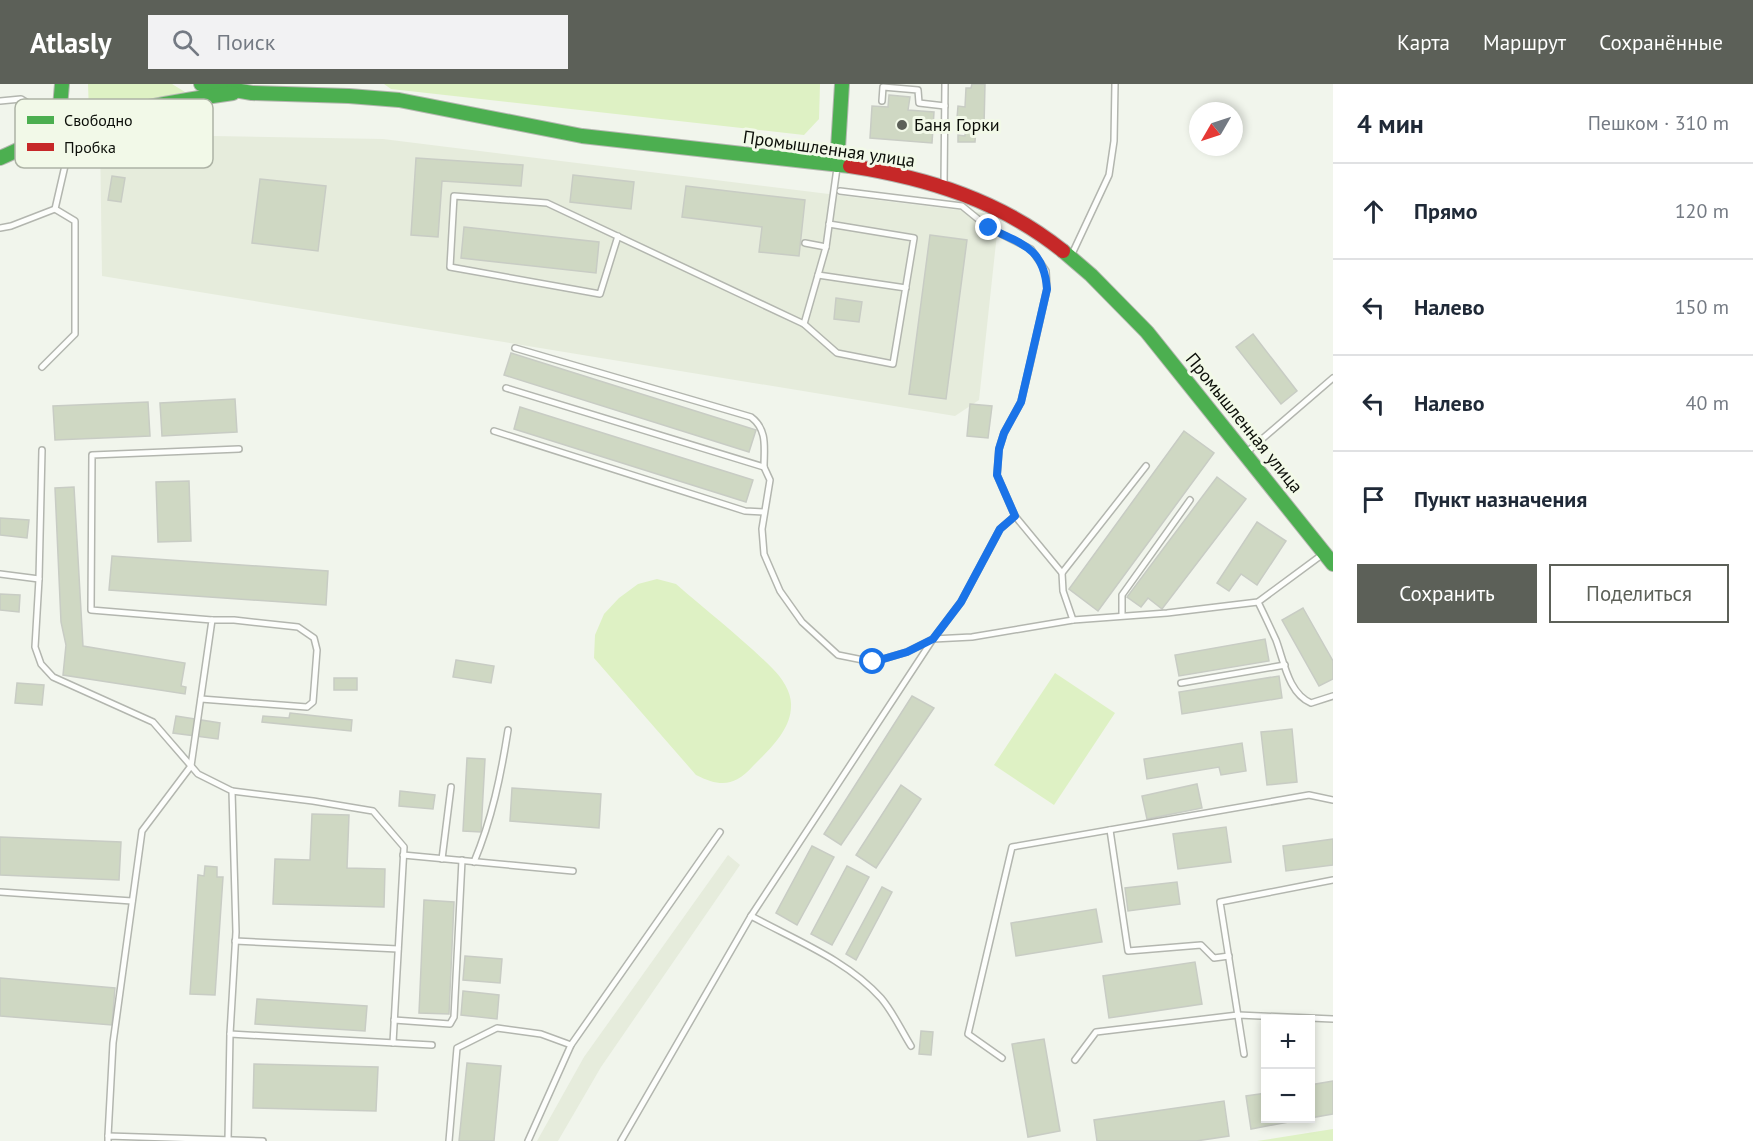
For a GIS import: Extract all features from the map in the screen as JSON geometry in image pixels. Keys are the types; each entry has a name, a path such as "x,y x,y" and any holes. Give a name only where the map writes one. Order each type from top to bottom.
{"main road":[{"path":"61,99 62,84"},
{"path":"201,84 236,92"},
{"path":"837,165 842,84"},
{"path":"194,99 236,92"},
{"name":"Промышленная улица","path":"236,92 342,93 434,106 523,126 583,136 837,165 944,186 992,205 1038,232 1099,281 1154,339 1329,558"},
{"path":"0,158 15,151"}],"lane":[{"path":"944,186 945,84"},
{"path":"1071,258 1109,175 1114,141 1116,84"},
{"path":"882,101 883,87 918,90 919,103 945,106"},
{"path":"0,101 15,100"},
{"path":"804,324 826,247 837,165"},
{"path":"55,209 64,168"},
{"path":"840,191 962,206 989,228 1031,249 1046,271 1047,289 1021,402 1004,433 999,449 997,475 1015,516 1062,573 1063,591 1072,620"},
{"path":"618,236 600,294 450,267 454,196 547,203 618,236 804,324 837,353 893,364 914,238 829,224"},
{"path":"0,228 55,209"},
{"path":"42,367 75,334 75,221 55,209"},
{"path":"805,243 826,247"},
{"path":"818,275 906,288"},
{"path":"515,348 751,417 758,423 764,434 764,467 770,480 762,529 764,554 780,591 802,622 838,655 873,662 907,652 933,639 972,637 1072,620 1167,613 1258,602 1329,558"},
{"path":"1245,453 1333,378"},
{"path":"506,388 764,467"},
{"path":"494,431 745,511 764,512"},
{"path":"201,699 307,707 313,702 317,650 314,638 298,627 91,610 92,455 239,449"},
{"path":"42,450 35,647 37,656 46,671 53,677 153,722 198,774 232,791 373,811 404,847 393,1043"},
{"path":"1062,573 1146,466"},
{"path":"1122,615 1122,595 1190,500"},
{"path":"621,1141 751,916 933,639 961,602 1000,529 1015,516"},
{"path":"0,574 39,579"},
{"path":"1258,602 1271,627 1291,683 1299,695 1311,703 1333,696"},
{"path":"213,620 191,766 142,831 113,1043 108,1138 263,1141"},
{"path":"1181,683 1285,665"},
{"path":"474,861 485,836 491,814 502,769 507,730"},
{"path":"442,859 451,787"},
{"path":"228,1140 235,941 232,791"},
{"path":"1002,1058 968,1034 1012,847 1309,795 1333,800"},
{"path":"1110,830 1128,951 1201,945 1214,958 1229,956"},
{"path":"528,1141 571,1045 720,832"},
{"path":"403,855 573,871"},
{"path":"394,1020 450,1024 454,1017 462,860"},
{"path":"1244,1054 1220,902 1333,880"},
{"path":"0,892 132,901"},
{"path":"751,916 840,964 866,982 883,1000 910,1046"},
{"path":"235,941 398,949"},
{"path":"1076,1060 1096,1032 1238,1015 1333,1019"},
{"path":"449,1141 457,1048 497,1028 541,1034 571,1045"},
{"path":"230,1034 432,1045"}],"shaded area":[{"path":"213,136 383,139 999,215 979,400 955,416 102,276 100,168 213,168"},
{"path":"728,855 740,865 601,1067 558,1141 537,1141 584,1057"}],"green space":[{"path":"88,84 172,84 185,92 151,99 89,99"},
{"path":"384,84 820,84 819,119 804,135 391,89"},
{"path":"657,579 676,584 750,647 773,669 788,691 791,701 790,715 783,731 746,773 733,781 712,782 696,775 594,658 595,635 604,614 619,598 638,584"},
{"path":"1055,673 1115,713 1054,805 994,765"},
{"path":"1333,1129 1333,1141 1257,1141"}],"building":[{"path":"972,84 985,84 984,127 976,127 975,142 958,142 958,135 965,136 966,118 957,118 958,106 965,107 966,88 971,88"},
{"name":"Баня Горки","path":"889,95 910,97 908,110 934,112 932,143 870,138 872,106 888,107"},
{"path":"416,158 523,165 521,186 442,181 438,237 411,235"},
{"path":"573,175 634,182 631,209 570,202"},
{"path":"112,176 125,178 121,202 108,200"},
{"path":"260,179 326,186 318,251 252,243"},
{"path":"686,186 805,200 799,256 759,252 762,227 682,217"},
{"path":"464,227 599,242 596,273 461,258"},
{"path":"930,235 967,240 946,399 909,394"},
{"path":"836,298 862,302 859,322 834,319"},
{"path":"1253,334 1297,391 1281,404 1236,347"},
{"path":"511,353 756,430 749,452 504,375"},
{"path":"235,399 237,432 162,436 160,403"},
{"path":"148,402 150,436 55,440 53,406"},
{"path":"970,404 992,406 988,438 967,436"},
{"path":"520,407 753,480 746,502 514,429"},
{"path":"1184,431 1214,453 1098,611 1069,589"},
{"path":"1217,477 1246,499 1162,609 1148,598 1141,607 1127,597"},
{"path":"189,481 191,541 158,542 156,482"},
{"path":"74,487 83,646 185,663 181,686 186,687 185,694 63,675 66,645 61,622 55,488"},
{"path":"0,518 29,520 27,538 0,535"},
{"path":"1257,522 1286,541 1257,585 1241,574 1229,591 1217,583"},
{"path":"112,556 328,571 326,605 109,590"},
{"path":"0,594 20,595 19,612 0,610"},
{"path":"1303,608 1333,661 1333,679 1319,686 1282,620"},
{"path":"1265,639 1269,661 1179,676 1175,655"},
{"path":"456,660 494,666 491,683 453,677"},
{"path":"1279,676 1282,698 1182,714 1179,692"},
{"path":"334,678 357,678 357,690 334,690"},
{"path":"17,683 44,685 42,705 15,703"},
{"path":"912,696 934,708 841,845 824,834"},
{"path":"290,713 352,720 351,731 262,722 263,716 289,718"},
{"path":"176,716 220,723 218,739 173,733"},
{"path":"1292,729 1297,782 1267,785 1261,732"},
{"path":"1242,743 1246,771 1221,775 1219,767 1147,779 1144,759"},
{"path":"467,758 485,759 481,832 463,831"},
{"path":"1197,784 1202,808 1147,819 1142,796"},
{"path":"901,785 921,799 876,868 856,855"},
{"path":"512,788 601,794 599,828 510,821"},
{"path":"400,791 435,795 433,809 399,806"},
{"path":"312,814 349,815 347,868 385,869 384,907 273,904 275,859 310,860"},
{"path":"1226,827 1231,862 1178,869 1173,834"},
{"path":"0,837 121,842 119,880 0,875"},
{"path":"1333,839 1333,865 1286,871 1283,846"},
{"path":"812,846 834,857 797,925 776,913"},
{"path":"205,866 217,867 217,877 223,877 215,995 190,994 198,875 204,876"},
{"path":"847,866 869,877 832,945 811,934"},
{"path":"1177,882 1180,904 1128,911 1125,888"},
{"path":"882,887 892,892 856,960 846,954"},
{"path":"424,900 454,902 449,1014 419,1013"},
{"path":"1096,909 1102,942 1016,956 1011,923"},
{"path":"465,956 502,959 500,983 463,980"},
{"path":"1195,962 1202,1004 1109,1018 1103,976"},
{"path":"0,978 115,988 112,1025 0,1016"},
{"path":"463,991 499,995 497,1019 461,1015"},
{"path":"257,999 367,1006 365,1031 255,1024"},
{"path":"921,1031 933,1032 931,1055 919,1054"},
{"path":"1044,1039 1060,1131 1028,1137 1012,1044"},
{"path":"467,1063 501,1066 494,1141 459,1141"},
{"path":"254,1064 378,1067 376,1111 253,1108"},
{"path":"1333,1081 1333,1114 1315,1117 1315,1084"},
{"path":"1261,1094 1261,1123 1283,1123 1251,1129 1246,1096"},
{"path":"1224,1101 1229,1136 1196,1141 1097,1141 1094,1120"}],"traffic: fast":[{"path":"61,99 62,84"},
{"path":"201,84 252,93 399,100 582,136 850,166"},
{"path":"837,165 842,84"},
{"path":"195,99 233,93"},
{"path":"0,158 15,151"},
{"path":"1063,251 1091,275 1147,332 1333,564"}],"traffic: jam":[{"path":"850,166 907,177 962,194 1015,218 1063,251"}],"place":[{"name":"Баня Горки","path":"902,125"}],"route":[{"path":"873,662 907,652 933,639 961,602 1000,529 1015,516 997,475 999,449 1004,433 1021,402 1047,289 1046,271 1031,249 989,228"}]}
